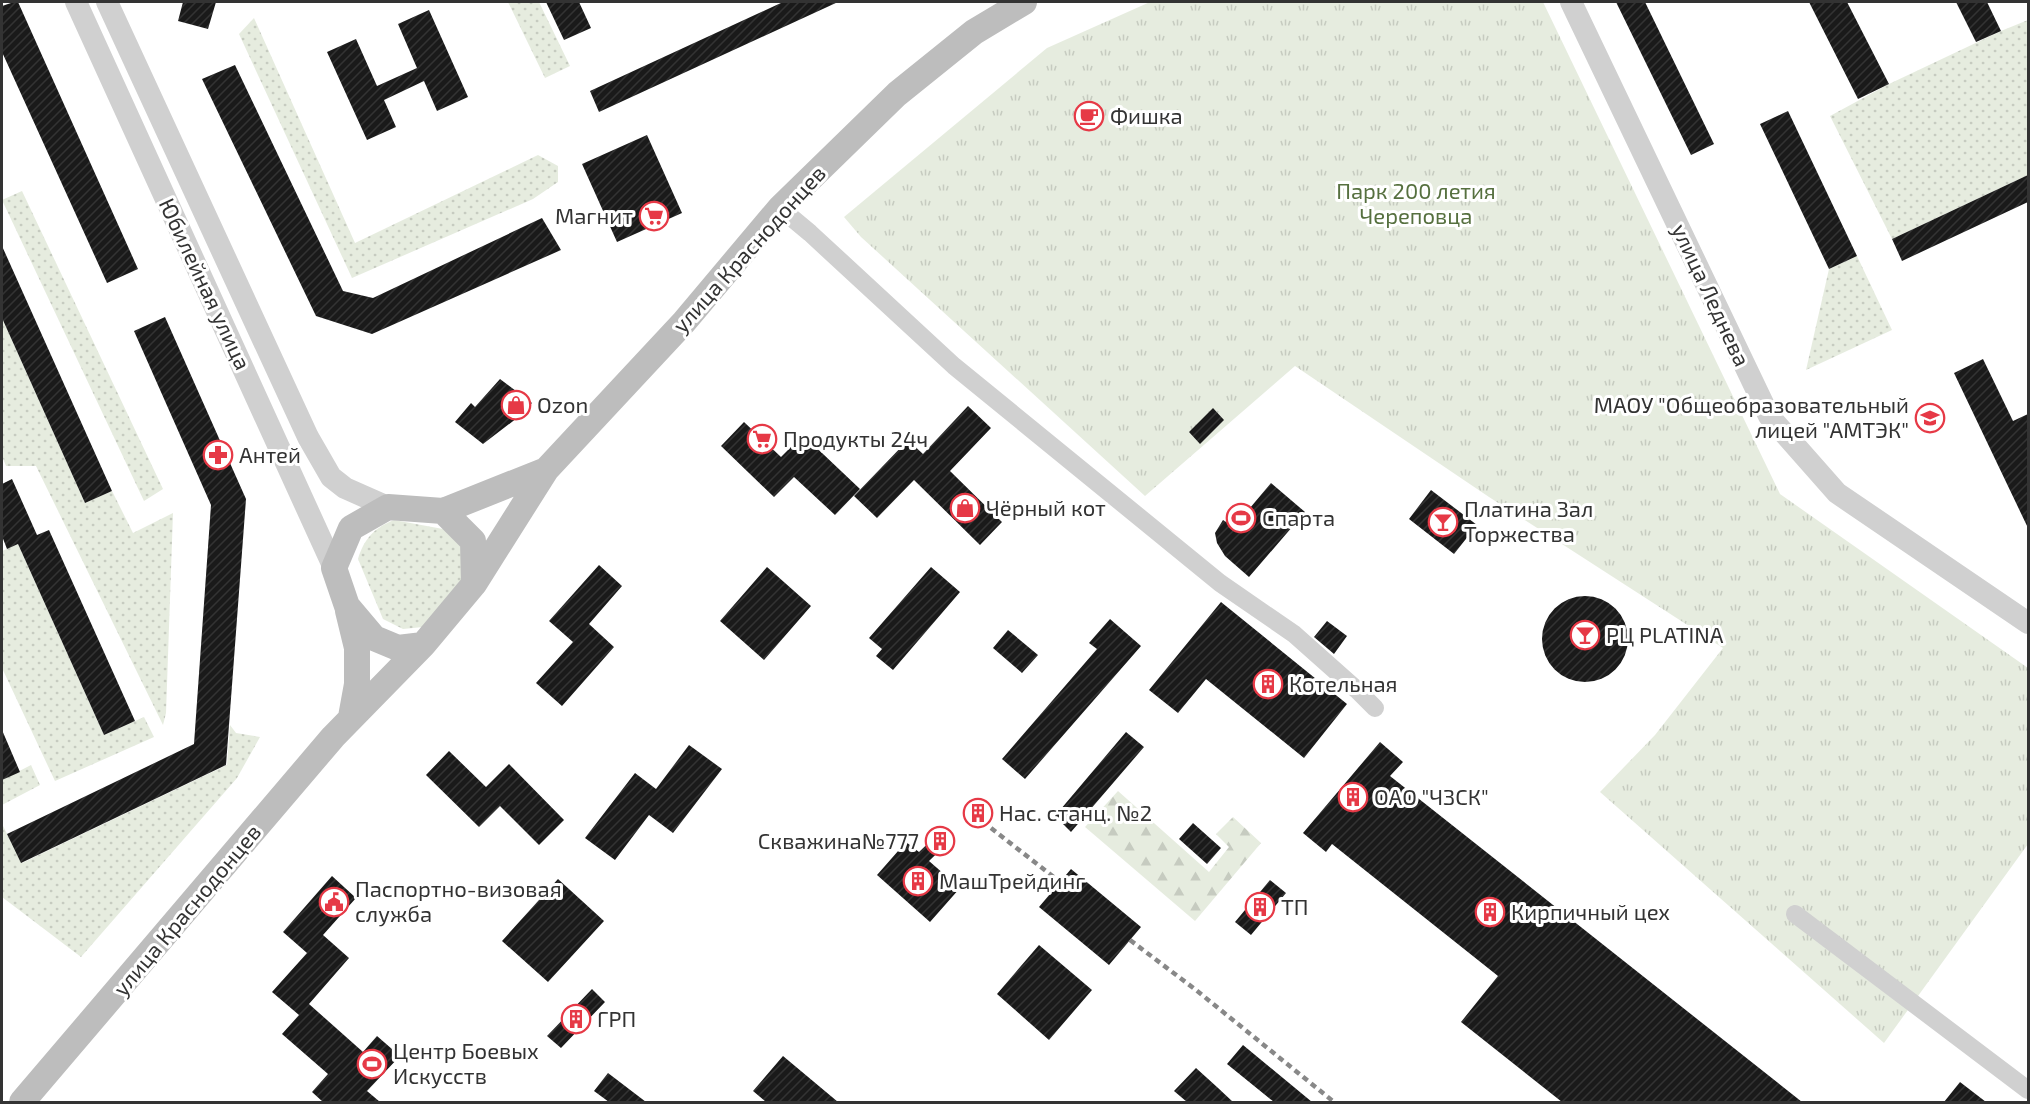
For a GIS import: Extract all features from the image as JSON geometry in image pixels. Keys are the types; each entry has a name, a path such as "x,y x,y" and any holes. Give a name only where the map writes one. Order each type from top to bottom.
{"main road":[{"name":"улица Краснодонцев","path":"474,584 546,470 684,322 780,208 897,94 974,32 1024,2"},
{"name":"улица Краснодонцев","path":"443,511 546,470"},
{"path":"347,606 374,638 398,648 423,645 474,584 472,541 443,511 388,507 351,528 334,568 347,606 357,648 357,684 351,717"},
{"name":"улица Краснодонцев","path":"22,1102 351,717 423,645"}],"street":[{"name":"Юбилейная улица","path":"76,2 334,568"},
{"name":"Юбилейная улица","path":"107,2 308,437 331,477 345,488 388,507"},
{"name":"улица Леднева","path":"1571,2 1769,416 1837,493 2028,623"},
{"path":"780,208 954,366 1220,583 1294,634 1358,690 1375,708"},
{"path":"189,248 215,235"},
{"path":"1795,914 2028,1090"}],"green space":[{"path":"508,2 539,2 570,66 545,78"},
{"name":"Парк 200 летия Череповца","path":"1150,2 1543,2 1780,494 2028,668 2028,844 1884,1043 1600,792 1655,735 1723,648 1489,497 1295,366 1145,496 861,237 844,217 1047,48"},
{"path":"254,18 355,243 538,155 558,166 558,182 533,199 352,278 239,34"},
{"path":"2028,20 2028,175 1892,239 1830,116 1889,84"},
{"path":"22,191 163,489 144,501 2,200"},
{"path":"1857,256 1892,330 1806,370 1829,269"},
{"path":"2,318 85,503 112,491 133,533 173,513 166,713 163,725 36,466 6,466 2,456"},
{"path":"394,520 443,529 457,534 470,570 423,627 403,629 383,619 358,559 371,535"},
{"path":"18,544 104,735 144,717 154,737 55,781 2,668 2,551"},
{"path":"230,725 236,733 260,737 237,778 81,957 2,897 2,824 22,863 227,765"},
{"path":"31,765 40,785 2,805 2,780"},
{"path":"1118,791 1209,872 1229,847 1216,834 1233,817 1261,843 1195,921 1085,827"}],"building":[{"path":"18,2 138,269 107,283 2,52 2,6"},
{"path":"183,2 216,2 208,29 178,21"},
{"path":"546,2 579,2 591,28 564,40"},
{"path":"783,2 838,2 599,112 590,91"},
{"path":"1616,2 1645,2 1714,144 1691,155"},
{"path":"1809,2 1847,2 1889,84 1858,99"},
{"path":"1956,2 1987,2 2001,31 1976,42"},
{"path":"429,10 468,97 437,111 424,81 384,100 396,127 367,140 327,52 356,39 377,86 417,68 398,24"},
{"path":"235,65 343,291 373,298 542,218 561,250 372,334 316,316 202,79"},
{"path":"1788,111 1857,256 1829,269 1760,124"},
{"path":"647,135 682,213 617,242 582,164"},
{"path":"2028,175 2028,202 1902,261 1892,239"},
{"path":"2,246 112,491 85,503 2,318"},
{"path":"165,317 246,499 226,765 21,863 7,834 194,744 211,505 134,331"},
{"path":"1983,359 2013,421 2028,414 2028,528 1954,373"},
{"path":"500,379 532,403 517,418 483,444 455,422 471,403 475,407"},
{"path":"968,406 991,428 950,471 1002,522 980,545 914,480 877,518 854,496 908,440 923,454"},
{"path":"1213,408 1224,420 1200,444 1189,432"},
{"path":"744,422 781,457 803,435 860,489 835,515 794,477 774,497 721,446"},
{"path":"12,479 37,535 49,530 135,721 104,735 18,544 7,549 2,536 2,484"},
{"path":"1271,483 1305,512 1249,577 1225,556 1217,543 1215,533 1223,520 1234,527"},
{"name":"Платина Зал Торжества","path":"1431,490 1477,525 1454,554 1409,519"},
{"path":"599,565 622,586 589,624 614,647 562,706 536,683 573,642 549,621"},
{"path":"767,567 811,606 764,660 720,621"},
{"path":"931,567 960,592 893,670 876,656 882,649 869,638"},
{"name":"РЦ PLATINA","path":"1585,596 1602,599 1616,608 1625,622 1628,639 1625,656 1616,670 1602,679 1585,682 1568,679 1554,670 1545,656 1542,639 1545,622 1554,608 1568,599"},
{"name":"Котельная","path":"1221,602 1347,704 1304,758 1206,679 1178,713 1149,690"},
{"path":"1110,619 1141,646 1025,779 1002,759 1097,649 1089,643"},
{"path":"1327,621 1347,636 1334,654 1314,637"},
{"path":"1008,630 1038,655 1022,673 993,648"},
{"path":"2,730 20,772 2,780"},
{"path":"1126,732 1144,747 1071,832 1055,816"},
{"name":"Кирпичный цех","path":"1380,742 1403,762 1390,776 1802,1102 1562,1102 1461,1022 1498,976 1332,844 1326,852 1303,833"},
{"path":"689,745 722,769 673,833 649,815 615,860 585,838 635,773 656,789"},
{"path":"449,751 486,787 509,764 564,820 539,845 500,806 479,827 426,775"},
{"path":"1193,823 1221,848 1207,864 1179,839"},
{"name":"МашТрейдинг","path":"941,831 950,841 929,861 960,888 930,922 877,875 906,842 919,852"},
{"path":"1071,869 1141,927 1109,965 1039,907"},
{"path":"332,876 356,898 323,935 349,958 309,1004 363,1052 377,1036 400,1056 367,1091 380,1102 323,1102 312,1092 328,1074 282,1034 299,1015 272,992 307,953 283,932"},
{"path":"558,879 604,921 548,982 502,941"},
{"name":"ТП","path":"1270,880 1286,893 1251,935 1235,922"},
{"path":"1039,945 1092,990 1049,1040 997,994"},
{"name":"ГРП","path":"592,989 605,1002 561,1048 547,1036"},
{"path":"1243,1045 1312,1102 1274,1102 1227,1064"},
{"path":"783,1056 838,1102 766,1102 753,1091"},
{"path":"1196,1068 1233,1102 1187,1102 1174,1091"},
{"path":"608,1073 646,1102 609,1102 594,1091"},
{"path":"1960,1082 1986,1102 1944,1102"}],"railway":[{"path":"991,828 1060,882"},
{"path":"1130,940 1196,990 1334,1102"}],"place":[{"name":"Фишка","path":"1089,116"},
{"name":"Магнит","path":"654,216"},
{"name":"Ozon","path":"516,405"},
{"name":"МАОУ \"Общеобразовательный лицей \"АМТЭК\"","path":"1930,418"},
{"name":"Продукты 24ч","path":"762,439"},
{"name":"Антей","path":"218,455"},
{"name":"Чёрный кот","path":"965,508"},
{"name":"Спарта","path":"1241,518"},
{"name":"Платина Зал Торжества","path":"1443,522"},
{"name":"РЦ PLATINA","path":"1585,635"},
{"name":"Котельная","path":"1268,684"},
{"name":"ОАО \"ЧЗСК\"","path":"1353,797"},
{"name":"Нас. станц. №2","path":"978,813"},
{"name":"Скважина№777","path":"940,841"},
{"name":"МашТрейдинг","path":"918,881"},
{"name":"Паспортно-визовая служба","path":"334,902"},
{"name":"ТП","path":"1260,907"},
{"name":"Кирпичный цех","path":"1490,912"},
{"name":"ГРП","path":"576,1019"},
{"name":"Центр Боевых Искусств","path":"372,1064"}]}
